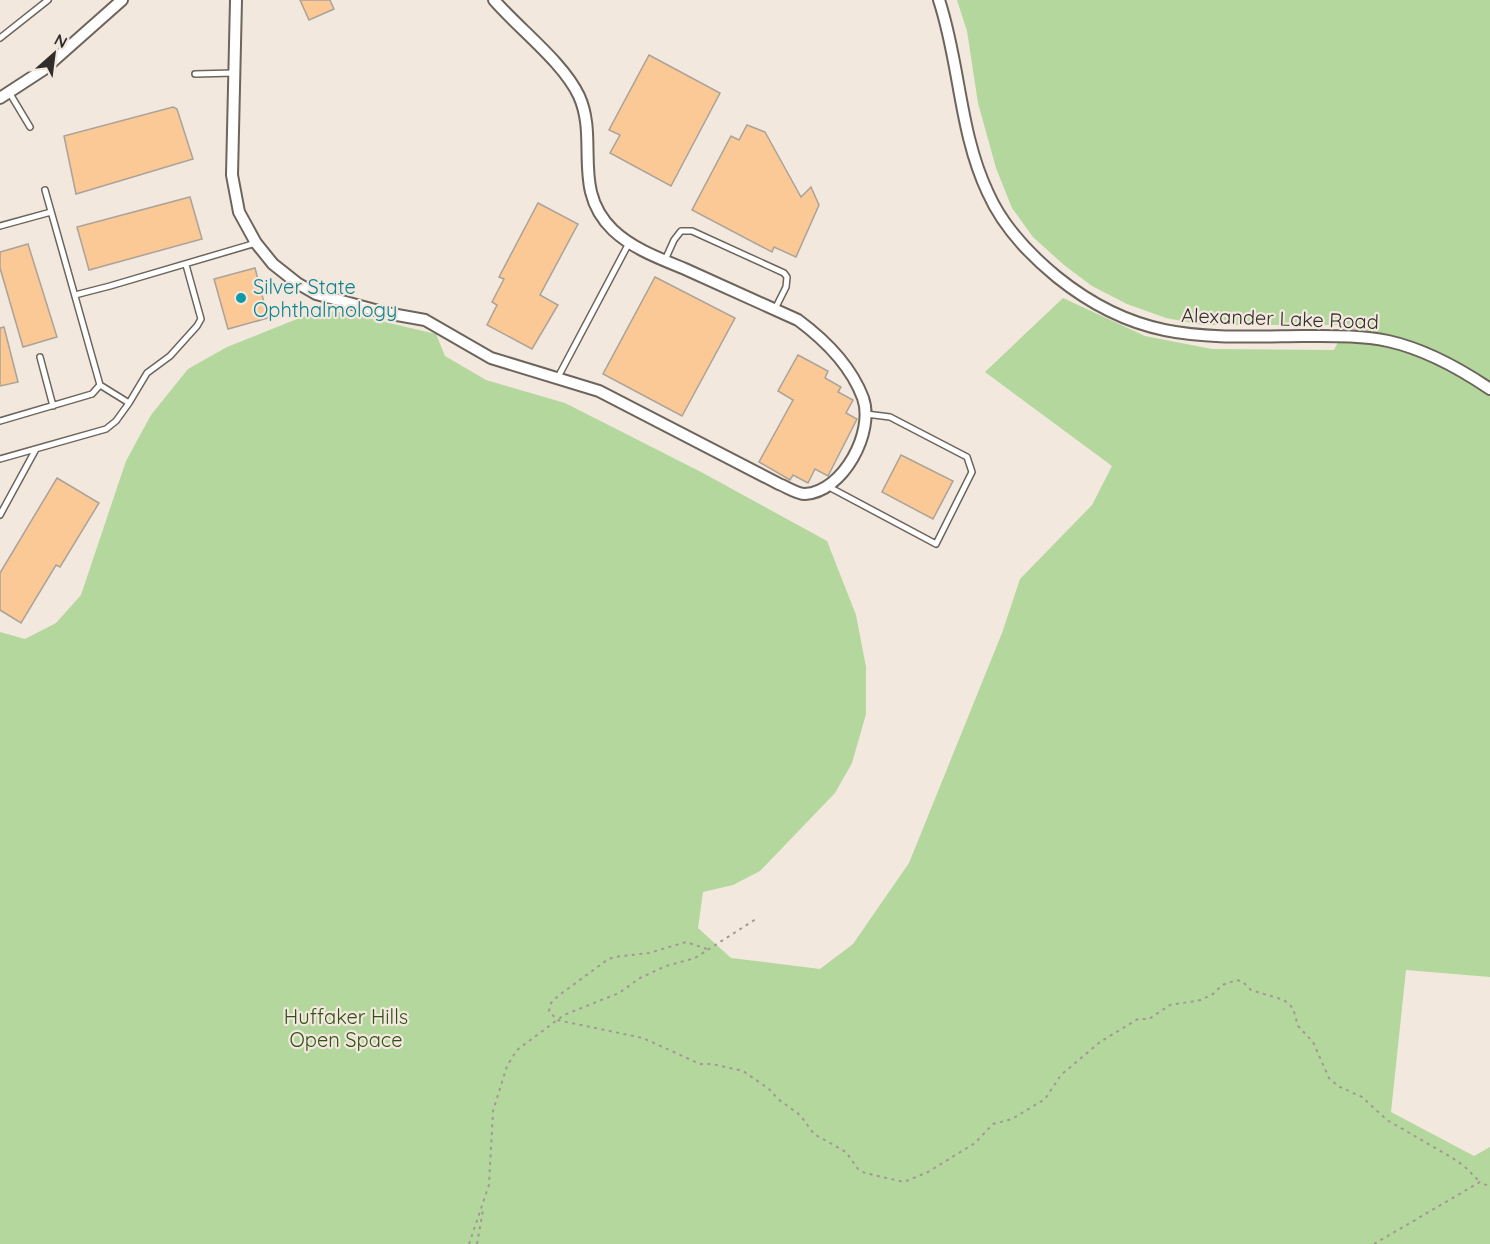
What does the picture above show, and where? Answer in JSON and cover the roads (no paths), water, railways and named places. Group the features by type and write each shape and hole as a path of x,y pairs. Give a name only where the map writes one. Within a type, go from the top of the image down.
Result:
{"street":[{"path":"4,95 43,70 68,50 122,0"},
{"path":"236,0 232,175 239,212 256,243 273,264 297,283 316,294 386,313 424,320 491,358 599,391 803,495 829,487 837,480 852,458 864,434 866,414 863,397 844,364 819,335 798,320 629,243 613,230 603,218 589,186 584,119 579,96 558,66 494,0"},
{"name":"Alexander Lake Road","path":"939,0 951,45 969,142 988,195 1019,242 1066,284 1119,315 1164,331 1218,337 1333,336 1388,341 1441,360 1467,373 1490,389"}],"lane":[{"path":"0,38 48,0"},
{"path":"195,74 236,73"},
{"path":"4,95 30,127"},
{"path":"45,190 100,385 129,403"},
{"path":"0,226 51,212"},
{"path":"665,260 681,231 692,231 784,273 787,277 786,287 775,309"},
{"path":"75,295 186,265 256,243"},
{"path":"557,379 629,243"},
{"path":"0,459 106,429 116,421 147,373 170,356 201,320 186,265"},
{"path":"40,357 53,406"},
{"path":"0,421 92,394 100,385"},
{"path":"829,487 936,544 972,472 967,457 890,417 866,414"},
{"path":"0,515 36,449"}],"place":[{"name":"Silver State Ophthalmology","path":"241,298"}],"park label":[{"name":"Huffaker Hills Open Space","path":"346,1028"}]}
